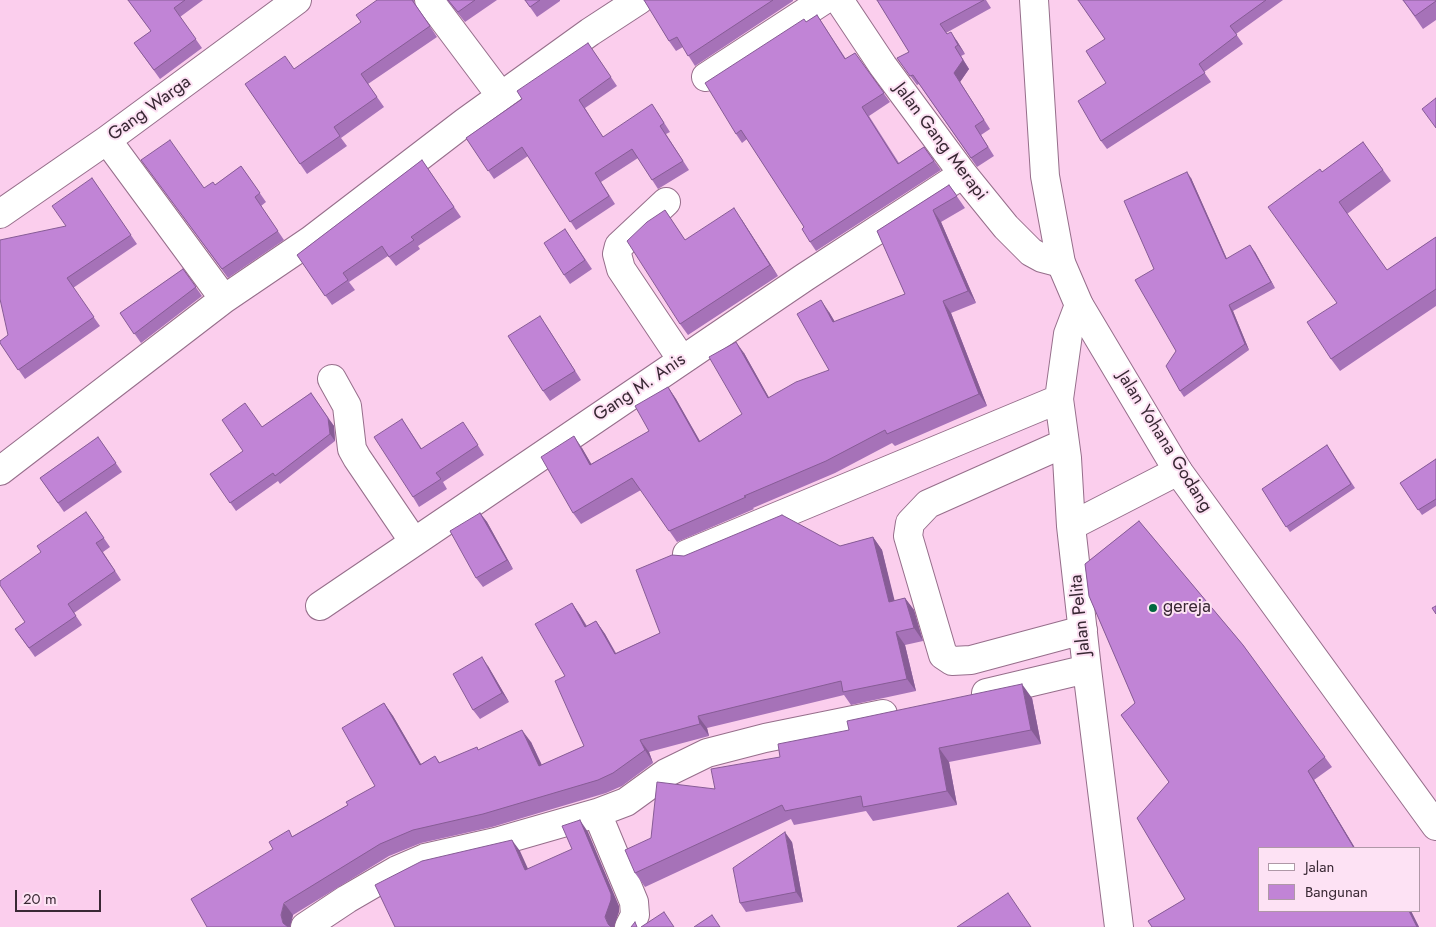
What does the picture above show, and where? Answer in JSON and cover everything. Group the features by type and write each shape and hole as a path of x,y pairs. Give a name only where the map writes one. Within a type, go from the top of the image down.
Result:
{"street":[{"name":"Gang Warga","path":"0,214 107,140 297,0"},
{"path":"430,0 501,96"},
{"path":"0,471 224,299 311,240 501,96 639,0"},
{"path":"706,77 824,0"},
{"name":"Jalan Gang Merapi","path":"839,0 883,66 963,174 1006,227 1031,252 1042,258 1061,263"},
{"name":"Jalan Yohana Godang","path":"1034,0 1045,176 1061,263 1079,305 1178,471 1436,826"},
{"path":"107,140 224,299"},
{"name":"Gang M. Anis","path":"320,606 682,360 963,174"},
{"path":"666,202 619,246 618,254 621,269 682,360"},
{"name":"Jalan Pelita","path":"1079,305 1068,334 1059,399 1087,669 1119,927"},
{"path":"332,379 348,406 352,449 414,542"},
{"path":"687,554 1059,399"},
{"path":"1065,443 928,504 910,523 908,536 943,655 952,661 971,660 1083,630"},
{"path":"1071,526 1178,471"},
{"path":"962,698 1087,669"},
{"path":"305,927 347,899 397,870 425,858 496,842 597,813 626,802 666,774 706,754 765,738 906,710"},
{"path":"597,813 634,902 635,915 629,927"}],"building":[{"path":"128,0 185,0 174,8 196,39 154,70 134,43 151,31"},
{"path":"377,0 412,0 430,26 361,74 377,97 334,127 340,136 300,164 245,84 285,56 294,69 361,22 356,15"},
{"path":"448,0 475,0 458,12"},
{"path":"525,0 540,0 530,7"},
{"path":"644,0 773,0 688,56 677,37 669,41"},
{"path":"877,0 984,0 940,24 947,34 951,32 958,45 955,47 963,60 954,73 984,120 975,126 988,147 971,158 913,75 910,76 897,58 909,52"},
{"path":"1078,0 1266,0 1230,26 1237,35 1199,64 1205,73 1101,141 1078,101 1106,83 1086,51 1105,39"},
{"path":"1403,0 1436,0 1436,1 1415,16"},
{"path":"817,15 845,59 855,53 884,93 862,107 898,164 924,147 934,161 810,242 802,229 804,227 741,130 736,134 705,83 804,19 806,22"},
{"path":"588,43 611,77 579,100 603,137 652,104 664,123 660,126 683,161 652,180 632,149 595,173 609,196 570,222 522,147 488,171 466,138 522,99 517,91"},
{"path":"1436,98 1436,128 1422,109"},
{"path":"170,140 204,188 213,182 215,185 241,166 260,193 255,197 278,231 222,269 141,160"},
{"path":"1363,142 1383,170 1339,202 1387,270 1436,237 1436,289 1331,359 1307,322 1337,303 1268,207 1320,169 1322,172"},
{"path":"422,160 454,207 411,237 414,240 389,257 382,246 343,273 348,280 325,296 297,255"},
{"path":"1187,172 1226,259 1250,245 1271,282 1229,305 1245,344 1180,391 1166,366 1176,351 1135,280 1154,269 1124,201"},
{"path":"92,178 131,235 67,278 94,317 18,370 0,343 8,335 0,299 0,240 66,226 52,206"},
{"path":"949,185 957,196 933,210 968,291 943,301 979,394 887,434 885,430 826,461 669,531 632,478 573,513 541,457 574,436 590,465 649,431 635,406 668,387 699,442 742,414 709,357 736,342 768,398 796,382 829,370 797,314 821,300 833,322 905,294 877,231"},
{"path":"734,208 770,265 680,324 627,241 647,222 665,210 685,240"},
{"path":"565,229 585,260 564,275 544,243"},
{"path":"183,269 196,287 134,334 120,313"},
{"path":"540,316 575,371 543,391 508,336"},
{"path":"311,393 328,418 330,434 275,476 273,473 230,503 210,474 243,451 222,420 245,403 262,427"},
{"path":"402,419 421,449 463,422 478,445 436,473 441,479 413,497 374,437"},
{"path":"98,437 116,463 58,503 40,478"},
{"path":"1327,445 1351,484 1286,527 1262,489"},
{"path":"1436,459 1436,499 1418,510 1400,483"},
{"path":"86,512 104,538 96,543 115,571 68,604 76,616 29,648 15,629 25,622 0,585 0,581 41,552 37,546"},
{"path":"480,513 507,560 476,578 450,531"},
{"path":"782,515 840,546 873,537 889,602 905,598 914,628 896,632 907,679 843,692 841,681 698,716 700,724 640,740 645,750 613,773 598,780 483,814 413,830 380,844 284,903 281,915 283,923 288,927 207,927 191,899 273,849 269,842 289,830 292,837 348,805 346,802 375,786 342,728 384,703 420,765 435,756 439,763 477,747 478,750 522,730 539,766 584,746 555,681 565,676 535,624 572,603 585,627 596,621 615,654 660,633 636,570 672,555 684,556"},
{"path":"1139,521 1243,645 1325,757 1308,771 1353,847 1258,847 1258,912 1410,912 1417,927 1152,927 1148,921 1185,899 1137,818 1169,782 1121,715 1135,703 1089,596 1085,564"},
{"path":"1436,606 1436,614 1432,608"},
{"path":"482,657 502,693 473,710 453,674"},
{"path":"1022,684 1031,730 939,748 947,791 863,807 861,796 785,811 782,805 635,873 625,850 651,838 657,782 715,789 711,769 780,757 778,744 849,730 847,721"},
{"path":"580,820 611,894 611,900 605,917 611,927 395,927 375,885 422,861 512,840 525,870 572,849 562,826"},
{"path":"785,832 796,892 740,903 733,868"},
{"path":"1008,893 1031,927 957,927"},
{"path":"664,912 674,927 641,927"},
{"path":"712,915 720,927 694,927"}],"place":[{"name":"gereja","path":"1153,608"}]}
